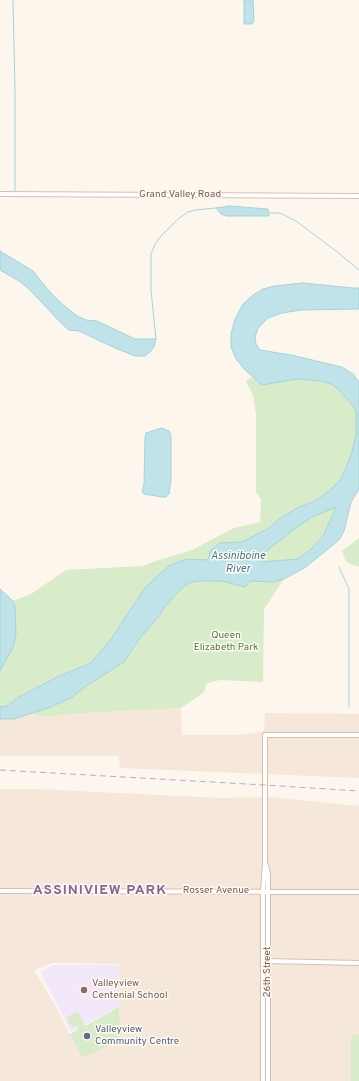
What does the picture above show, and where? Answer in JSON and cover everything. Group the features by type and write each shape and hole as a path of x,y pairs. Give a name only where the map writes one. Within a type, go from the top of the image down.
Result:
{"street":[{"name":"Grand Valley Road","path":"0,194 359,196"},
{"name":"26th Street","path":"263,1081 265,736 359,735"},
{"name":"26th Street","path":"265,863 268,874 268,1081"},
{"name":"Rosser Avenue","path":"0,891 359,892"},
{"path":"263,961 359,963"}],"shaded area":[{"path":"181,708 182,735 238,735 264,731 265,713 359,714 359,778 120,768 119,756 0,756 0,719 14,719 32,713 41,717"},
{"path":"0,789 37,789 221,798 269,797 359,806 359,1035 353,1035 351,1037 351,1081 0,1081","holes":["52,963 119,964 120,1040 82,1058 55,1005 34,970"]},
{"name":"Valleyview Centenial School","path":"53,965 119,965 119,1007 71,1032 40,972"}],"green space":[{"path":"252,377 262,385 297,379 321,381 331,384 339,390 352,405 356,411 356,435 351,456 340,480 328,492 315,501 299,507 279,519 269,528 242,542 220,543 213,548 207,560 187,559 170,565 144,589 111,639 91,663 59,676 17,698 7,706 0,707 0,671 3,665 15,606 13,601 31,594 66,570 142,566 192,550 234,528 260,522 261,499 256,492 256,414 253,395 246,381"},
{"path":"336,507 323,536 310,550 297,559 263,563 262,560 265,552 297,527 312,517"},
{"path":"359,538 359,566 356,566 346,561 342,551"},
{"name":"Queen Elizabeth Park","path":"284,579 264,609 263,682 220,680 204,684 207,684 203,693 181,708 41,717 32,713 71,698 131,653 140,638 160,615 164,608 186,585 192,582 222,581 245,586 250,581 274,582"},
{"path":"119,1007 121,1040 82,1058 70,1034 79,1029 77,1025 73,1027 69,1023 67,1017 78,1011 85,1026"},
{"path":"353,1035 359,1035 359,1081 351,1081 351,1037"}],"water":[{"path":"244,0 253,0 254,21 252,24 244,24"},
{"path":"229,206 268,209 269,216 226,216 221,214 216,208"},
{"path":"0,251 33,271 50,292 77,316 86,320 97,321 135,339 156,339 154,347 145,356 135,356 79,331 69,330 29,289 19,281 0,270"},
{"name":"Assiniboine River","path":"303,283 359,288 359,309 301,310 282,313 268,318 258,328 255,337 256,344 260,350 291,355 342,367 353,374 359,382 359,489 351,502 344,531 339,540 306,567 284,579 274,582 250,581 245,587 222,581 200,581 192,582 186,585 164,608 160,615 140,638 124,662 85,687 71,698 48,708 14,719 0,719 0,707 7,706 17,698 59,676 91,663 111,639 144,589 170,565 187,559 207,560 209,558 210,551 220,543 242,542 269,528 279,519 299,507 315,501 328,492 340,480 351,456 356,435 356,411 352,405 339,390 331,384 321,381 297,379 262,385 245,370 236,359 231,347 231,334 235,319 243,304 263,289 274,286","holes":["336,507 323,536 310,550 297,559 263,562 262,560 265,552 297,527 312,517"]},
{"path":"162,428 169,431 171,436 171,480 169,494 166,497 144,494 142,492 144,484 146,433"},
{"path":"0,589 13,601 15,606 16,635 13,647 0,671"}],"waterway":[{"path":"13,0 15,191"},
{"path":"156,339 151,290 151,254 155,244 178,219 188,212 216,208"},
{"path":"269,213 280,213 296,221 359,270"},
{"path":"339,567 349,589 349,707"}],"railway":[{"path":"0,770 359,791"}],"place":[{"name":"Valleyview Centenial School","path":"84,990"},
{"name":"Valleyview Community Centre","path":"87,1036"}],"district":[{"name":"ASSINIVIEW PARK","path":"100,891"}]}
